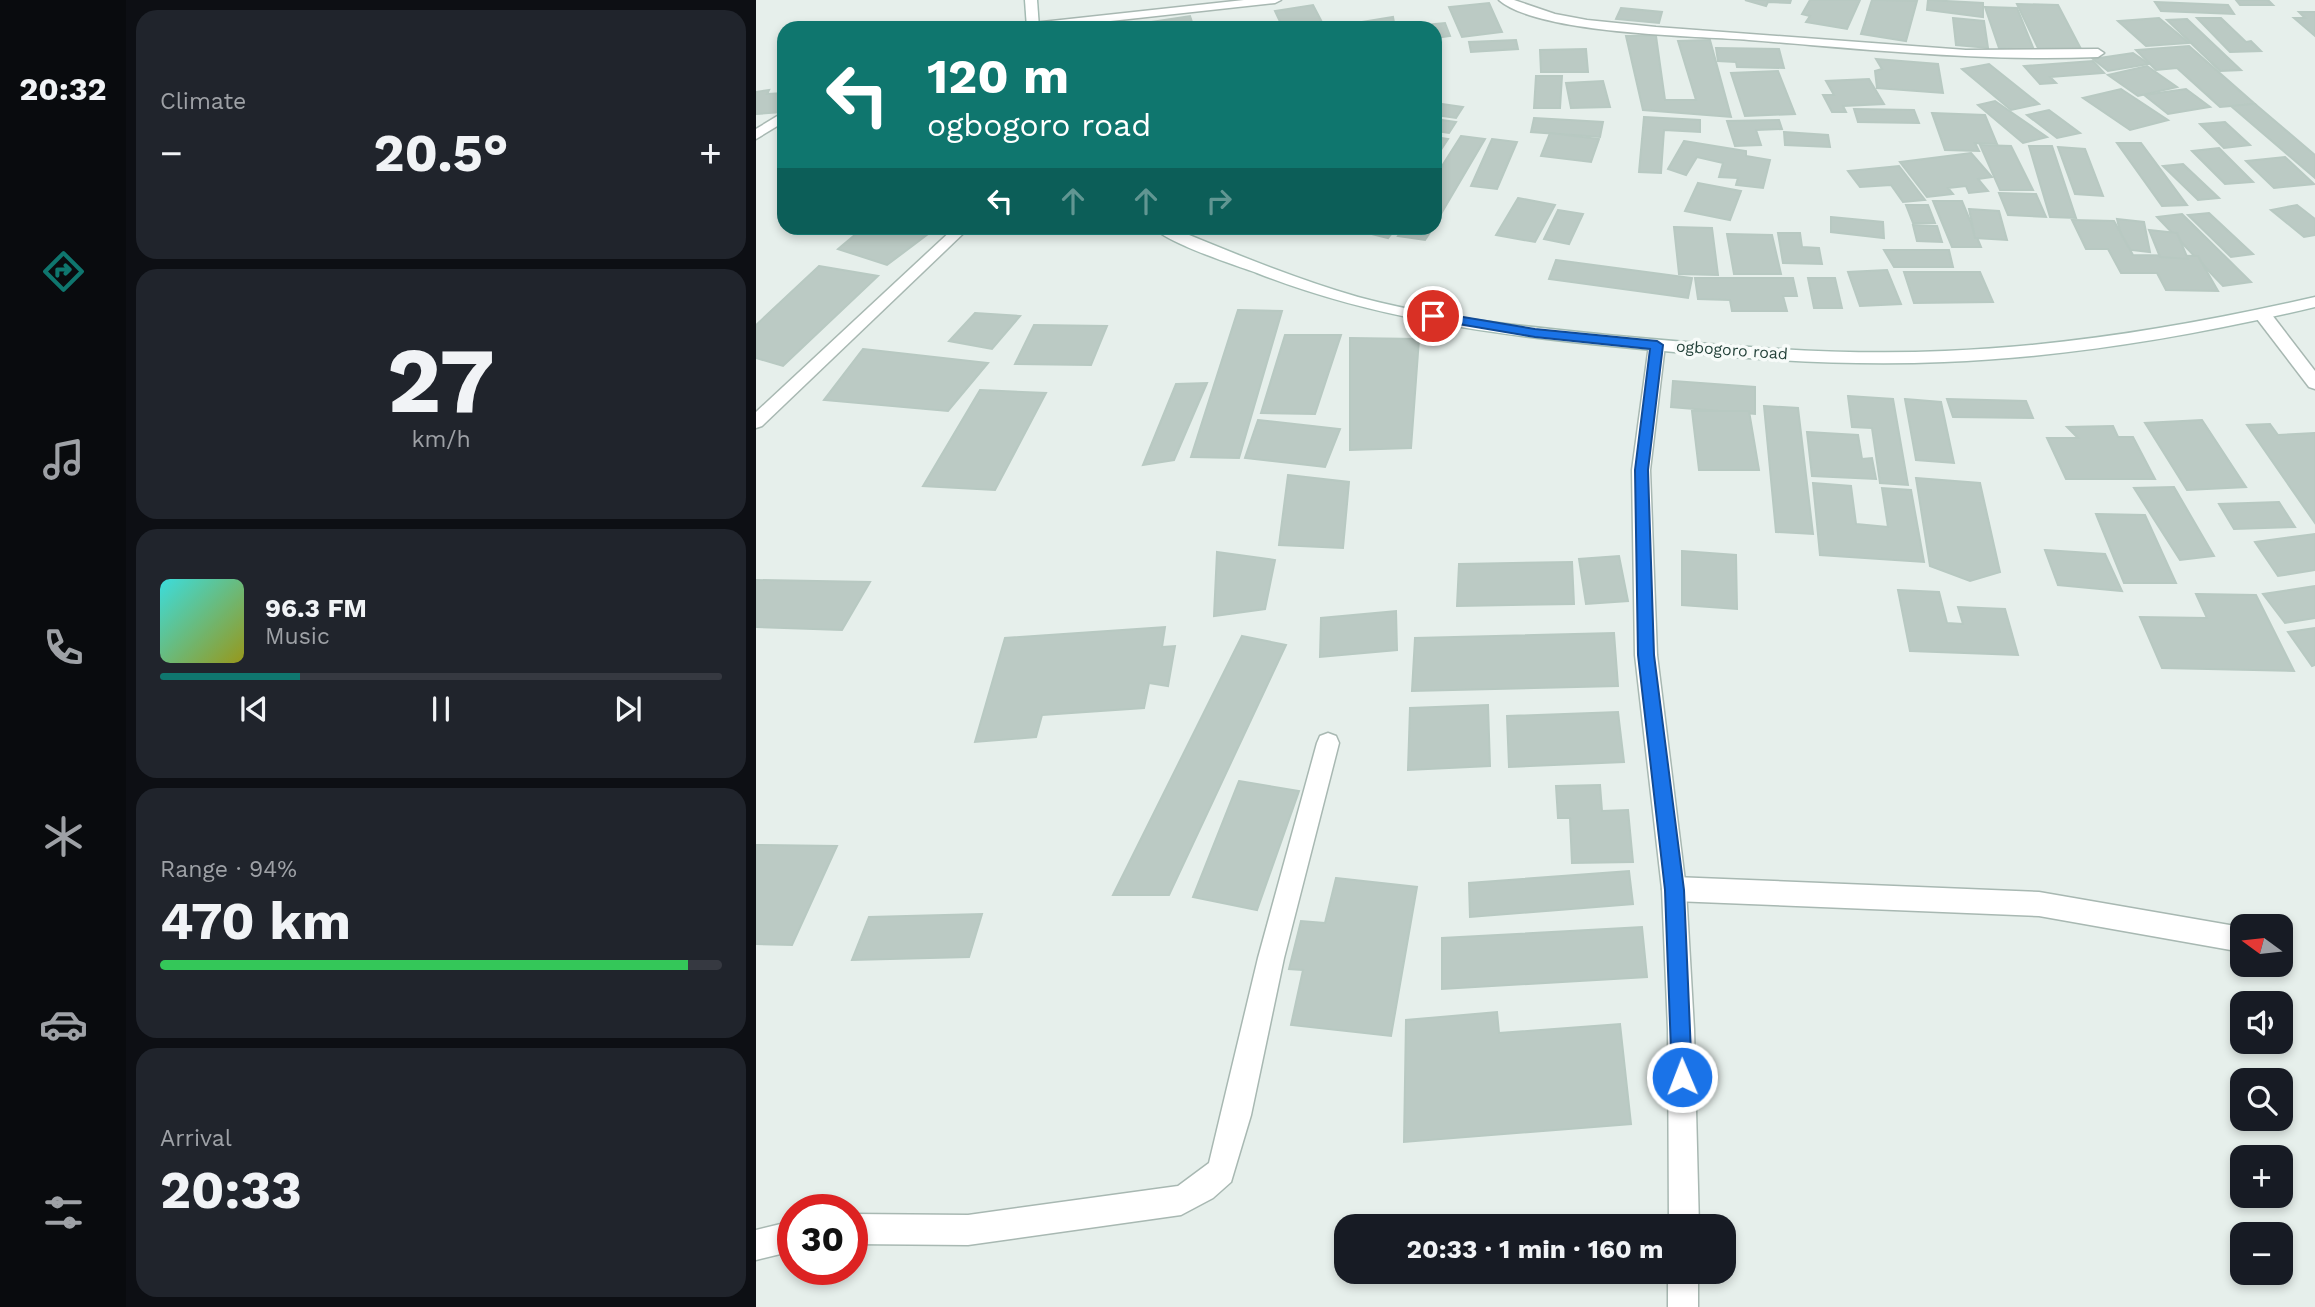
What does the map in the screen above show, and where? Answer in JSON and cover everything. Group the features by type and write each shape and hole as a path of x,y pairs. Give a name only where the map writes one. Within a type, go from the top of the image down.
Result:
{"street":[{"path":"1031,0 1033,21"},
{"path":"1087,21 1275,0"},
{"path":"1505,0 1535,13 1661,30 1966,53 2056,55 2098,52"},
{"path":"756,135 777,121"},
{"path":"756,422 955,235"},
{"name":"ogbogoro road","path":"1177,235 1250,266 1382,308 1535,333 1657,345 1847,357 1986,355 2116,342 2263,315 2315,302"},
{"path":"2263,315 2315,383"},
{"path":"1657,345 1642,470 1646,655 1674,890 1681,1029 1684,1214"},
{"path":"868,1229 968,1230 1181,1200 1203,1188 1221,1172 1237,1115 1271,958 1328,743"},
{"path":"1674,890 2039,904 2230,938"},
{"path":"756,1245 777,1240"},
{"path":"1683,1284 1683,1307"}],"building":[{"path":"1745,0 1791,0 1790,3 1768,2 1766,6"},
{"path":"1810,0 1860,0 1847,29 1806,22 1810,16 1802,14"},
{"path":"1872,0 1917,1 1906,41 1861,34"},
{"path":"1928,0 1983,3 1983,17 1927,10"},
{"path":"2236,0 2268,0 2273,5 2240,5"},
{"path":"2155,2 2228,5 2234,14 2161,11"},
{"path":"1489,3 1502,32 1462,37 1449,7"},
{"path":"2017,4 2058,5 2081,49 2038,48"},
{"path":"1313,5 1321,21 1280,21 1275,11"},
{"path":"1985,7 2017,8 2034,50 1999,48"},
{"path":"1621,8 1662,12 1659,23 1616,19"},
{"path":"2299,12 2315,12 2315,36 2294,18 2305,18"},
{"path":"1190,16 1192,21 1157,21"},
{"path":"1393,17 1394,21 1368,21"},
{"path":"1953,18 1984,21 1988,48 1956,45"},
{"path":"2159,18 2189,43 2146,46 2118,21"},
{"path":"2197,18 2221,18 2246,42 2251,41 2261,51 2230,52"},
{"path":"2187,19 2241,70 2220,71 2167,20"},
{"path":"1442,23 1445,23 1450,36 1442,37"},
{"path":"1626,36 1656,36 1665,100 1696,100 1678,41 1710,40 1731,117 1643,110"},
{"path":"1516,40 1518,49 1471,52 1469,42"},
{"path":"2189,46 2255,104 2220,107 2177,68 2156,70 2136,50"},
{"path":"1716,48 1779,49 1784,68 1737,67 1736,62 1718,61"},
{"path":"1586,49 1588,72 1541,72 1540,50"},
{"path":"2133,53 2149,64 2108,71 2093,59"},
{"path":"1876,59 1938,64 1943,93 1877,88 1875,71 1882,69"},
{"path":"2093,61 2104,73 2050,77 2056,83 2040,84 2024,66"},
{"path":"1989,64 2039,104 2011,110 1962,69"},
{"path":"2147,66 2177,87 2138,96 2108,75"},
{"path":"1778,71 1795,114 1745,116 1731,73"},
{"path":"1536,76 1562,76 1560,108 1534,108"},
{"path":"1869,79 1884,104 1843,106 1846,112 1832,112 1823,95 1834,95 1826,81"},
{"path":"1603,81 1610,107 1571,108 1566,83"},
{"path":"2121,89 2168,120 2130,130 2083,98"},
{"path":"2186,89 2210,107 2168,114 2144,95"},
{"path":"769,90 767,94 777,93 777,112 756,114 756,92"},
{"path":"1995,101 2047,137 2023,143 1978,105"},
{"path":"1442,104 1463,107 1456,118 1442,116"},
{"path":"2255,104 2315,155 2315,178 2231,106"},
{"path":"1854,109 1914,110 1919,123 1858,122"},
{"path":"2049,110 2080,133 2057,138 2027,115"},
{"path":"1932,113 1985,115 1997,144 1975,143 1979,151 1945,150"},
{"path":"1644,117 1700,120 1700,132 1664,130 1661,173 1639,172"},
{"path":"1534,118 1603,122 1600,137 1531,132"},
{"path":"1442,120 1456,122 1449,133 1442,132"},
{"path":"1779,120 1782,129 1756,130 1761,145 1735,146 1727,121"},
{"path":"2225,122 2250,145 2224,148 2200,124"},
{"path":"1784,132 1828,135 1830,147 1785,145"},
{"path":"1550,133 1599,139 1591,162 1541,156"},
{"path":"1461,136 1485,139 1442,212 1442,166"},
{"path":"1492,139 1517,142 1497,189 1471,186"},
{"path":"1684,141 1746,151 1746,156 1770,160 1763,188 1736,185 1738,178 1719,177 1723,163 1697,157 1686,175 1668,169"},
{"path":"2117,143 2141,143 2187,205 2162,206"},
{"path":"1980,145 2011,146 2033,190 2000,190"},
{"path":"2029,146 2052,146 2076,218 2050,217"},
{"path":"2058,147 2085,149 2103,196 2075,194"},
{"path":"2219,148 2253,182 2225,184 2192,151"},
{"path":"1971,153 1992,177 1978,179 1988,191 1969,193 1966,186 1948,188 1953,194 1927,197 1900,162"},
{"path":"2285,157 2314,184 2274,188 2246,161"},
{"path":"2183,164 2219,198 2198,200 2163,166"},
{"path":"1899,166 1925,200 1903,202 1891,185 1860,187 1848,171"},
{"path":"1698,183 1741,191 1730,220 1685,211"},
{"path":"1999,193 2036,194 2046,217 2008,215"},
{"path":"1518,198 1555,205 1535,242 1496,235"},
{"path":"1933,201 1962,201 1981,247 1952,247"},
{"path":"1906,205 1928,205 1935,223 1913,223"},
{"path":"2297,205 2315,219 2315,235 2304,237 2271,210"},
{"path":"1969,209 1999,211 2007,240 1975,238"},
{"path":"1558,210 1583,214 1569,244 1544,239"},
{"path":"2209,213 2253,254 2231,257 2188,215"},
{"path":"2182,214 2251,282 2223,286 2157,217"},
{"path":"1831,217 1883,222 1884,238 1831,232"},
{"path":"2117,219 2144,222 2150,252 2124,249"},
{"path":"2072,220 2114,221 2133,255 2198,256 2218,291 2166,290 2157,273 2121,273 2108,249 2086,249"},
{"path":"1913,225 1937,226 1942,242 1917,241"},
{"path":"1674,227 1712,228 1718,275 1679,274"},
{"path":"2149,230 2177,233 2188,259 2160,257"},
{"path":"1778,233 1800,233 1802,247 1819,248 1822,264 1783,263"},
{"path":"1727,234 1772,235 1781,274 1734,274"},
{"path":"855,235 927,235 887,265 838,249"},
{"path":"1399,235 1428,235 1425,240"},
{"path":"1884,250 1949,250 1953,267 1894,267"},
{"path":"1556,260 1692,278 1688,298 1549,279"},
{"path":"819,266 878,276 783,366 756,358 756,325"},
{"path":"1887,270 1901,304 1860,306 1848,272"},
{"path":"1904,272 1980,272 1993,302 1914,303"},
{"path":"1695,278 1793,278 1797,296 1783,296 1787,311 1732,311 1730,300 1698,299"},
{"path":"1808,278 1835,278 1842,308 1814,308"},
{"path":"1238,310 1282,311 1239,458 1191,457"},
{"path":"975,313 1020,316 992,349 949,341"},
{"path":"1034,325 1107,326 1091,365 1015,364"},
{"path":"1285,335 1341,335 1315,414 1261,413"},
{"path":"1350,338 1419,339 1411,448 1350,450"},
{"path":"863,349 988,363 948,411 824,400"},
{"path":"1673,381 1755,387 1755,414 1671,407"},
{"path":"1207,383 1174,460 1143,465 1176,384"},
{"path":"980,390 1046,393 995,490 923,486"},
{"path":"1848,396 1893,399 1908,485 1880,483 1872,428 1852,427"},
{"path":"1905,399 1941,402 1954,463 1916,460"},
{"path":"1947,399 2026,401 2033,418 1953,417"},
{"path":"1764,406 1798,408 1813,534 1776,532"},
{"path":"1692,411 1749,411 1759,470 1699,470"},
{"path":"1258,420 1340,429 1325,467 1245,458"},
{"path":"2202,420 2246,487 2187,490 2145,423"},
{"path":"2270,424 2278,435 2315,433 2315,523 2247,425"},
{"path":"2113,426 2118,437 2133,437 2155,479 2066,479 2047,438 2078,438 2067,427"},
{"path":"1807,432 1858,435 1862,459 1872,458 1876,479 1812,476"},
{"path":"1288,475 1349,482 1343,548 1279,545"},
{"path":"1916,478 1980,483 2000,572 1970,581 1930,566"},
{"path":"1813,483 1851,486 1856,524 1888,527 1882,488 1911,490 1924,562 1820,555"},
{"path":"2174,487 2214,556 2180,560 2134,488"},
{"path":"2279,502 2295,527 2234,529 2219,504"},
{"path":"2096,514 2145,515 2176,583 2124,583"},
{"path":"2315,534 2315,570 2278,576 2255,542"},
{"path":"2045,550 2105,554 2122,591 2058,585"},
{"path":"1682,551 1736,555 1737,609 1682,605"},
{"path":"1217,552 1275,560 1265,609 1214,616"},
{"path":"1619,556 1628,601 1586,604 1579,559"},
{"path":"1572,562 1574,604 1457,606 1459,564"},
{"path":"756,580 870,582 842,630 756,627"},
{"path":"2315,586 2315,618 2285,623 2263,594"},
{"path":"1898,590 1939,592 1947,623 1963,624 1958,607 2005,609 2018,655 1910,651"},
{"path":"2196,594 2256,595 2294,671 2162,668 2140,617 2207,618"},
{"path":"1396,611 1397,650 1320,657 1321,618"},
{"path":"1165,627 1162,647 1175,646 1168,686 1149,683 1144,708 1042,715 1036,737 975,742 1005,638"},
{"path":"2315,628 2315,665 2312,666 2288,632"},
{"path":"1614,633 1618,686 1412,691 1415,638"},
{"path":"1242,636 1286,645 1169,895 1113,895"},
{"path":"1488,705 1490,766 1408,770 1410,708"},
{"path":"1618,712 1624,762 1509,767 1507,716"},
{"path":"1239,781 1299,791 1257,910 1193,897"},
{"path":"1600,785 1602,811 1628,810 1633,862 1572,863 1570,818 1558,818 1556,786"},
{"path":"756,845 837,846 792,945 756,944"},
{"path":"1629,871 1633,904 1470,917 1469,883"},
{"path":"1336,878 1417,887 1391,1036 1291,1025 1303,970 1289,969 1301,921 1325,923"},
{"path":"982,914 969,957 852,960 869,917"},
{"path":"1642,927 1647,977 1442,989 1442,938"},
{"path":"1497,1012 1499,1033 1620,1024 1631,1124 1404,1142 1406,1020"}],"route":[{"path":"1433,316 1535,333 1657,345 1642,470 1646,655 1674,890 1682,1077"}]}
